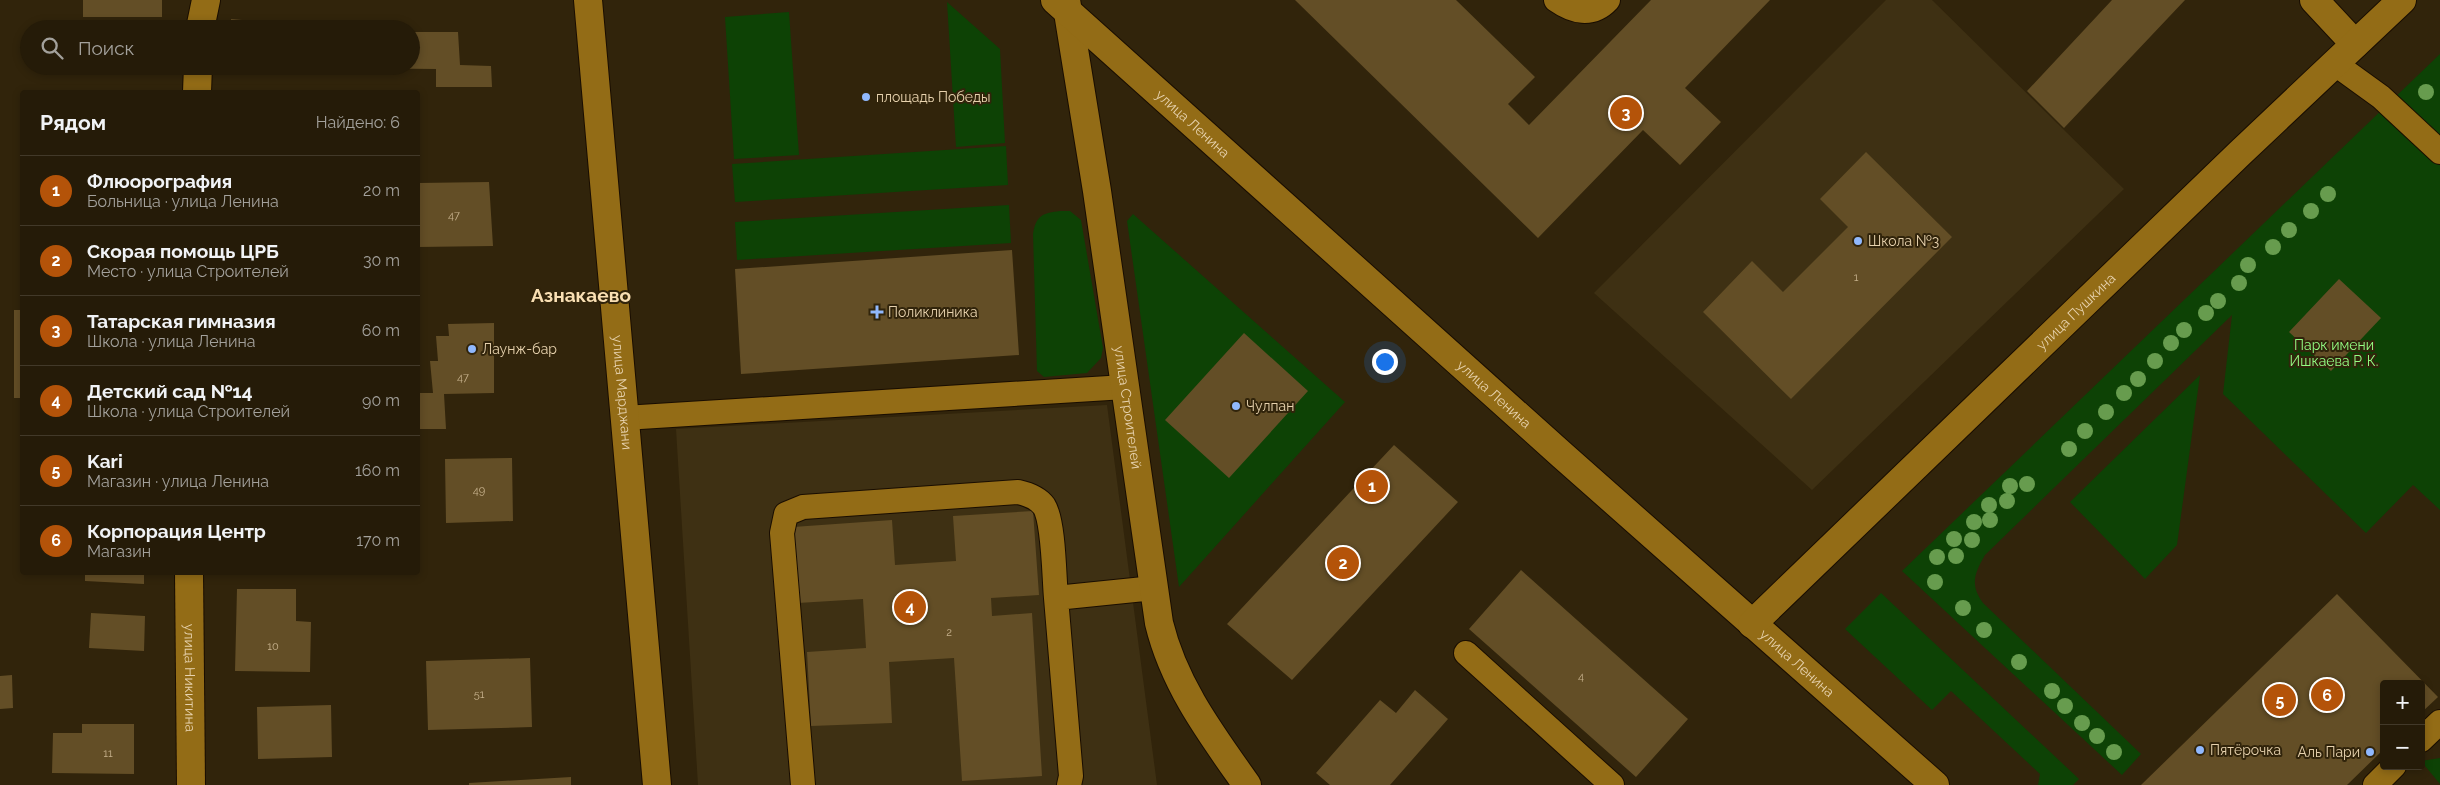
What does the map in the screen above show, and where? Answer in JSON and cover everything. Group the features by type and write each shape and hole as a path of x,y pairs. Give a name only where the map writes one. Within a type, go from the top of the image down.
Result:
{"main road":[{"path":"202,20 206,0"},
{"name":"улица Марджани","path":"588,0 657,785"},
{"path":"2314,0 2355,44"},
{"name":"улица Пушкина","path":"1752,624 2334,63 2402,0"},
{"name":"улица Строителей","path":"1066,2 1098,191 1159,623 1173,668 1205,726 1247,785"},
{"name":"улица Ленина","path":"1066,2 1173,108 1935,785"},
{"path":"198,75 198,90"},
{"name":"улица Никитина","path":"190,575 191,785"}],"lane":[{"path":"1556,0 1575,11 1590,12 1603,6 1608,0"},
{"path":"2334,63 2381,97 2440,152"},
{"path":"624,418 1126,387"},
{"path":"803,785 782,534 786,514 803,507 1018,492 1030,495 1044,505 1049,518 1071,776 1069,785"},
{"path":"1056,598 1154,588"},
{"path":"1466,653 1612,785"},
{"path":"2425,736 2440,722"},
{"path":"2375,785 2390,770"}],"shaded area":[{"name":"Школа №3","path":"1886,0 1932,0 2124,189 1812,490 1594,293"},
{"path":"1107,405 1157,785 698,785 676,429"}],"green space":[{"path":"947,2 1000,49 1005,143 956,147"},
{"path":"789,12 799,155 734,159 725,17"},
{"name":"Парк имени Ишкаева Р. К.","path":"2440,54 2440,510 2413,485 2366,533 2223,394 2232,315 1985,555 1978,568 1975,585 1976,591 1983,603 2141,754 2122,775 1902,571"},
{"path":"1006,146 1008,185 735,202 732,164"},
{"path":"1009,205 1011,243 737,260 735,222"},
{"path":"1060,211 1070,211 1081,220 1103,348 1101,358 1087,373 1044,377 1037,371 1033,234 1036,223 1041,216"},
{"path":"1133,214 1345,402 1179,587 1127,221"},
{"path":"2200,375 2177,545 2145,579 2070,502"},
{"path":"1881,593 2079,779 2073,785 2038,785 2040,774 1951,691 1932,710 1845,629"},
{"path":"2440,758 2440,784 2425,766 2425,760"}],"building":[{"path":"83,0 162,0 162,17 83,17"},
{"path":"1295,0 1456,0 1535,77 1508,104 1529,125 1651,0 1770,0 1685,88 1721,122 1680,165 1643,130 1538,238"},
{"path":"2112,0 2185,0 2064,128 2027,91"},
{"path":"420,32 458,32 460,65 491,66 492,87 436,87 436,69 420,69"},
{"path":"1866,152 1952,237 1791,399 1703,312 1752,261 1783,292 1848,227 1820,199"},
{"path":"489,182 493,246 420,247 420,183"},
{"name":"Поликлиника","path":"1012,250 1019,355 741,374 735,269"},
{"path":"2339,279 2381,318 2331,371 2289,332"},
{"path":"14,310 20,310 20,398 14,398"},
{"path":"494,323 494,393 444,394 446,429 420,429 420,393 433,393 430,361 438,361 436,336 449,336 448,324"},
{"name":"Чулпан","path":"1244,333 1308,391 1229,478 1165,420"},
{"path":"1394,445 1458,502 1292,680 1227,624"},
{"path":"512,458 513,521 446,523 445,459"},
{"path":"1033,511 1039,595 991,598 992,616 1032,613 1042,776 962,781 954,658 889,662 892,723 811,726 807,652 866,648 863,599 798,603 793,527 892,520 895,565 956,561 953,516"},
{"path":"1521,570 1688,719 1636,777 1469,629"},
{"path":"85,575 144,575 144,584 85,581"},
{"path":"237,589 296,589 296,621 311,622 310,672 235,671"},
{"path":"2337,594 2421,680 2380,680 2380,753 2347,785 2141,785"},
{"path":"91,613 145,616 144,651 89,648"},
{"path":"530,658 532,727 428,730 426,661"},
{"path":"12,675 13,708 0,709 0,676"},
{"path":"2425,684 2438,697 2425,709"},
{"path":"1415,690 1448,719 1390,785 1330,785 1316,773 1380,700 1396,713"},
{"path":"331,705 332,757 258,759 257,707"},
{"path":"82,724 134,724 134,774 52,773 53,733 82,733"},
{"path":"571,777 571,785 469,785 469,783"}],"place":[{"name":"площадь Победы","path":"866,97"},
{"name":"Татарская гимназия","path":"1626,113"},
{"name":"Школа №3","path":"1858,241"},
{"name":"Поликлиника","path":"877,312"},
{"name":"Лаунж-бар","path":"472,349"},
{"name":"Чулпан","path":"1236,406"},
{"name":"Флюорография","path":"1372,486"},
{"name":"Скорая помощь ЦРБ","path":"1343,563"},
{"name":"Детский сад №14","path":"910,607"},
{"name":"Корпорация Центр","path":"2327,695"},
{"name":"Kari","path":"2280,700"},
{"name":"Пятёрочка","path":"2200,750"},
{"name":"Аль Пари","path":"2370,752"}],"district":[{"name":"Азнакаево","path":"581,295"}]}
